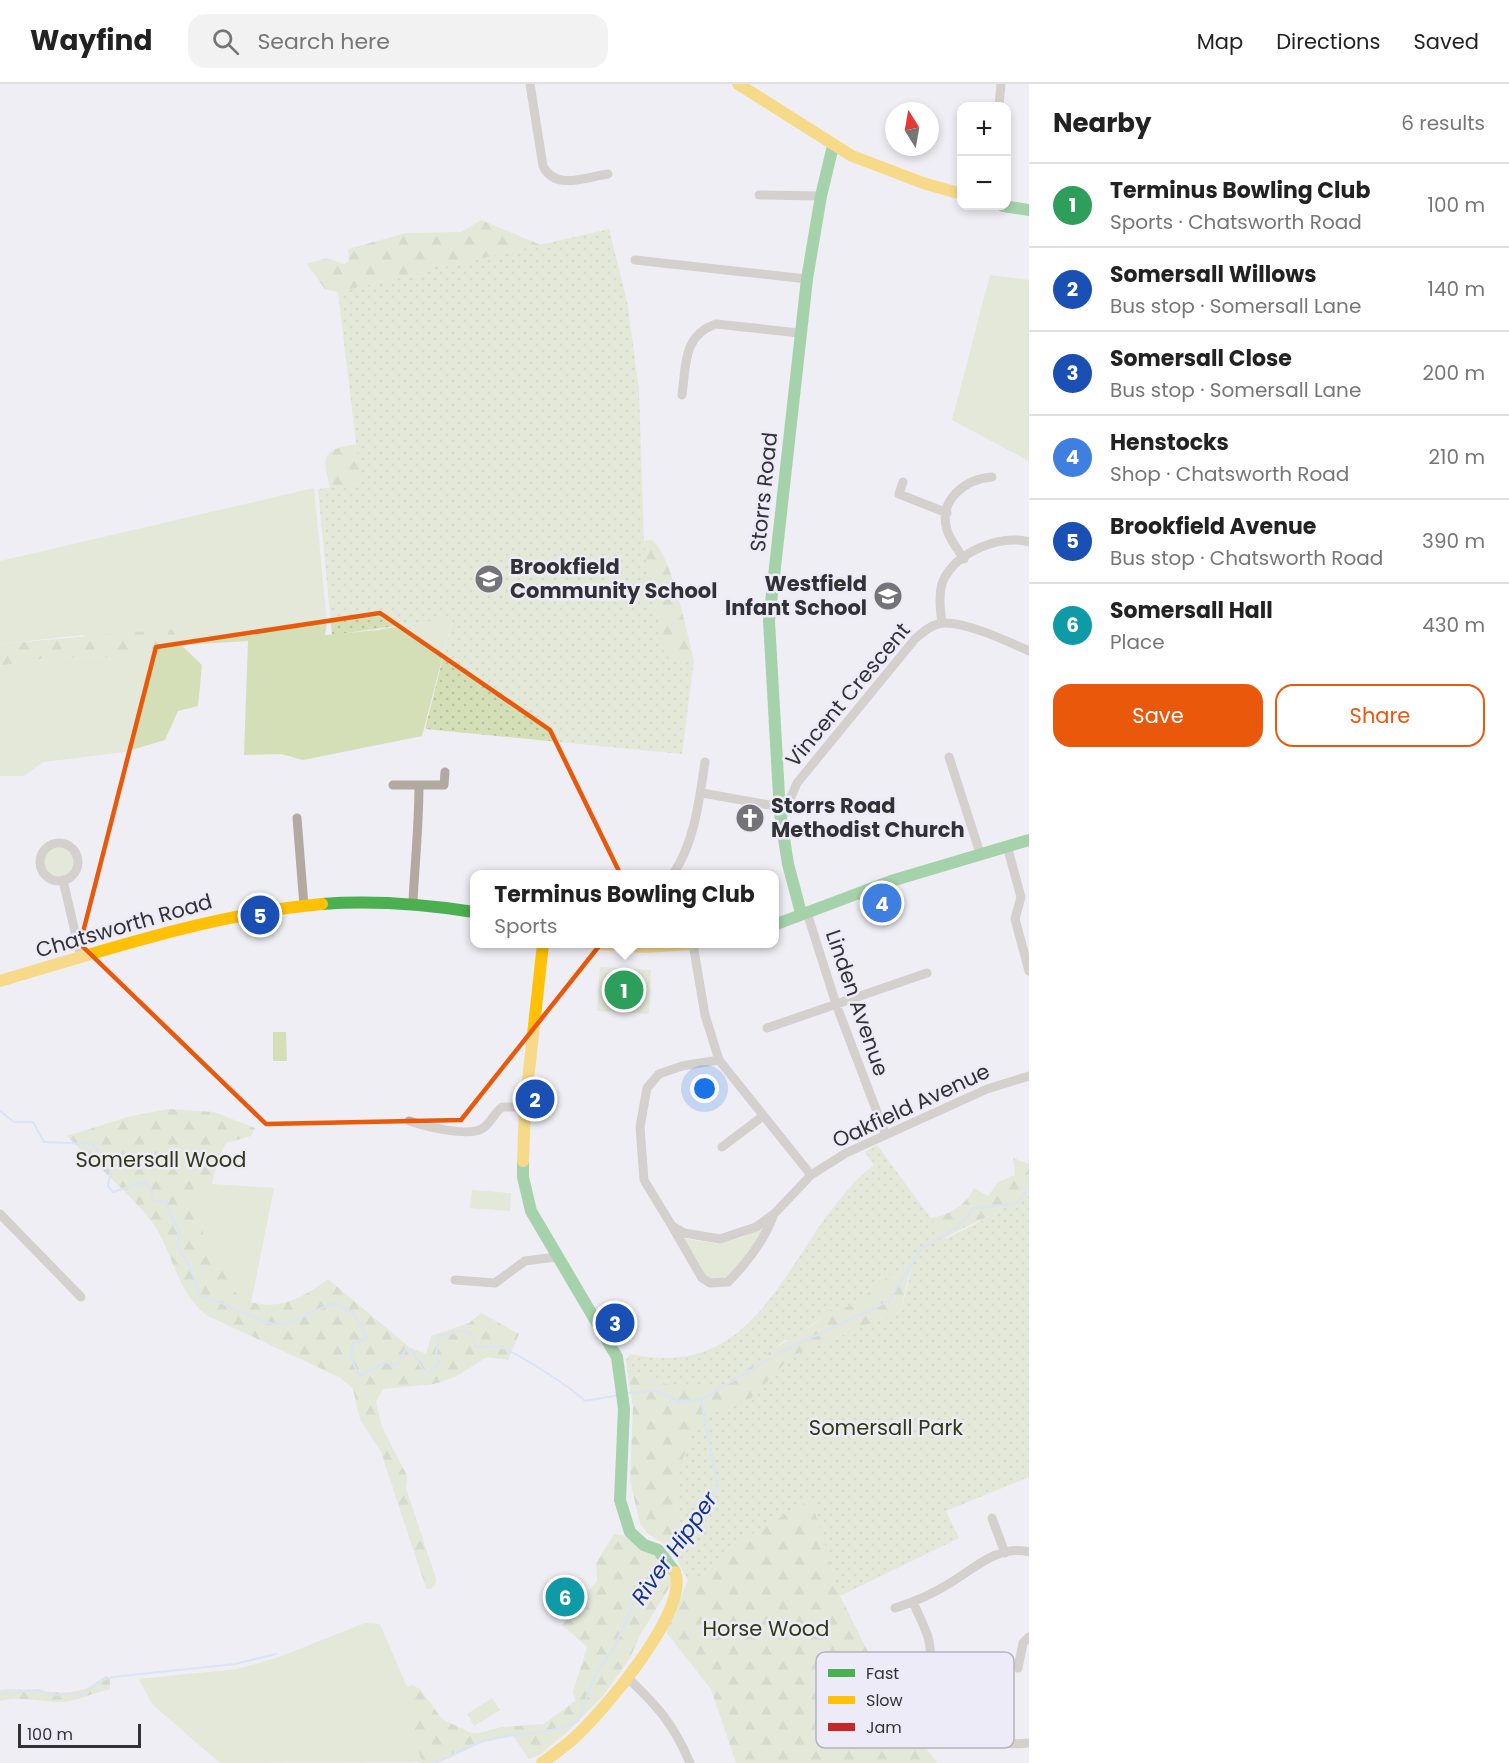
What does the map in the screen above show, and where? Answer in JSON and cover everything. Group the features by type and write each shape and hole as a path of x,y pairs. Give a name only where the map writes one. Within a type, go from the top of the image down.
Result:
{"main road":[{"path":"743,85 833,146 907,177 957,192"},
{"name":"Storrs Road","path":"805,916 788,867 782,812 770,603 776,568 807,279 821,196 833,146"},
{"path":"1011,207 1029,210"},
{"path":"779,924 981,853 1029,840"},
{"name":"Chatsworth Road","path":"0,981 215,920 304,906 413,901 470,911"},
{"path":"542,1763 588,1724 658,1635 676,1598 677,1578 672,1565 658,1550 644,1545 630,1532 620,1500 624,1409 623,1389 614,1348 556,1257 531,1211 523,1177 525,1107 543,948"}],"street":[{"path":"530,84 543,166 548,175 559,182 608,174"},
{"path":"999,102 1001,84"},
{"path":"759,195 821,196"},
{"path":"635,260 807,279"},
{"path":"682,395 690,345 703,328 716,324 800,333"},
{"path":"964,558 947,531 950,499 963,485 978,478 992,477"},
{"path":"903,482 900,494 947,513"},
{"path":"942,623 940,608 943,582 950,571 964,558 996,542 1029,542"},
{"name":"Vincent Crescent","path":"782,812 797,783 915,639 928,628 942,623 1002,639 1029,651"},
{"path":"949,757 981,853"},
{"path":"676,870 683,859 702,794 705,762"},
{"path":"393,785 444,785 445,772"},
{"path":"413,901 419,785"},
{"path":"702,794 782,812"},
{"path":"297,818 304,906"},
{"path":"57,843 70,846 77,856 77,868 63,880 51,879 40,864 46,848 57,843"},
{"path":"1006,846 1021,897 1014,919 1029,971"},
{"path":"63,880 81,958"},
{"name":"Linden Avenue","path":"805,916 885,1133"},
{"path":"672,1226 684,1233 720,1239 756,1227 774,1214 811,1175 719,1060 705,1016 692,948"},
{"path":"767,1028 927,973"},
{"path":"719,1060 682,1066 659,1074 647,1088 640,1127 644,1180 702,1278 710,1284 728,1282 742,1268 770,1227 774,1214"},
{"name":"Oakfield Avenue","path":"811,1175 846,1153 885,1133 987,1089 1029,1076"},
{"path":"409,1121 425,1127 476,1131 486,1127 502,1107 525,1107"},
{"path":"722,1147 763,1116"},
{"path":"0,1214 81,1297"},
{"path":"455,1280 495,1283 525,1261 556,1257"},
{"path":"992,1518 1005,1552"},
{"path":"895,1608 913,1602 951,1583 974,1566 1005,1552 1021,1550 1029,1552"},
{"path":"913,1602 928,1638 930,1652"},
{"path":"1018,1668 1023,1643 1029,1637"},
{"path":"627,1677 661,1710 677,1732 690,1763"},
{"path":"1014,1744 1029,1743"}],"highlighted area":[{"path":"380,613 550,730 634,902 461,1120 266,1124 80,944 156,647"}],"green space":[{"path":"481,220 541,245 338,292 325,289 307,264 327,258 344,264 349,261 348,249 406,233 461,232"},
{"name":"Brookfield Community School","path":"609,229 628,306 639,391 644,541 665,658 681,662 694,660 682,754 425,729 453,618 332,635 318,489 361,484 338,292"},
{"path":"990,275 1029,280 1029,461 952,420"},
{"path":"357,444 361,484 330,488 326,468 327,456 336,449"},
{"path":"314,488 327,623 325,635 378,630 453,617 422,736 303,760 281,754 244,755 248,641 181,645 202,665 198,706 178,711 165,740 125,752 43,762 24,776 0,776 0,666 46,658 123,657 83,635 0,644 0,561"},
{"path":"652,540 666,562 672,578 694,660 681,662 665,659 644,541"},
{"path":"171,629 178,639 176,652 123,657 46,658 0,666 0,644"},
{"path":"59,847 70,851 74,862 70,873 59,877 48,873 44,862 48,851"},
{"path":"600,967 651,970 649,1014 597,1011"},
{"path":"273,1032 286,1032 287,1061 273,1061"},
{"name":"Somersall Wood","path":"168,1109 214,1112 255,1128 251,1136 226,1143 218,1159 212,1184 193,1197 213,1266 229,1274 238,1298 263,1304 286,1302 307,1293 328,1279 409,1347 426,1354 431,1336 469,1323 481,1313 519,1334 508,1360 487,1357 457,1376 434,1384 383,1389 376,1402 382,1427 407,1476 406,1488 436,1579 435,1586 430,1589 426,1588 381,1452 360,1419 353,1389 339,1377 208,1316 197,1307 182,1284 166,1246 152,1222 122,1189 67,1136 128,1117"},
{"name":"Somersall Park","path":"877,1145 946,1239 1029,1196 1029,1477 946,1511 959,1538 840,1596 811,1499 724,1551 704,1575 688,1580 670,1547 680,1528 676,1499 677,1476 692,1431 716,1411 751,1398 792,1356 901,1311 912,1268 895,1271 853,1305 828,1312 793,1340 785,1340 742,1374 715,1389 702,1385 676,1388 645,1375 628,1376 626,1360 630,1354 677,1357 715,1347 746,1325 772,1296 845,1193 874,1165 865,1152"},
{"path":"1013,1158 1029,1164 1029,1196 952,1234 924,1254 909,1276 901,1311 792,1356 751,1399 716,1411 676,1499 680,1528 670,1547 649,1535 640,1524 630,1480 633,1407 628,1376 645,1375 676,1388 702,1385 770,1351 812,1326 828,1312 853,1305 929,1218 956,1209 974,1188 988,1196 998,1182 1015,1175"},
{"path":"212,1184 274,1188 251,1303 238,1298 229,1274 213,1266 193,1197"},
{"path":"472,1190 511,1193 510,1211 470,1208"},
{"path":"763,1226 766,1229 747,1256 729,1275 720,1280 711,1281 703,1275 681,1238 718,1244 743,1237"},
{"name":"Horse Wood","path":"811,1498 840,1596 868,1652 816,1652 816,1748 926,1748 938,1763 736,1763 711,1689 666,1632 688,1580 704,1575 724,1551"},
{"path":"614,1534 625,1537 658,1558 672,1583 640,1635 630,1658 603,1696 566,1733 539,1755 529,1759 513,1736 483,1742 438,1763 422,1763 403,1695 404,1688 412,1685 420,1689 442,1719 471,1733 502,1727 544,1724 575,1701 573,1692 587,1647 562,1625 597,1581 596,1563"},
{"path":"365,1623 380,1624 407,1687 403,1695 422,1762 220,1763 152,1704 139,1679 237,1669 279,1657"},
{"path":"106,1676 110,1679 110,1689 77,1699 63,1702 21,1699 0,1701 0,1690 72,1692 85,1689"},
{"path":"492,1698 500,1710 474,1726 467,1714"}],"waterway":[{"path":"0,1111 14,1122 33,1122 44,1142 92,1144 102,1156 113,1158 108,1186 113,1192 144,1182 150,1188 154,1201 166,1202 169,1213 180,1231 177,1246 192,1270 199,1296 274,1324 288,1322 334,1303 354,1314 368,1338 353,1343 351,1358 359,1376 386,1362 396,1366 406,1349 412,1351 423,1370 429,1372 439,1363 436,1355 439,1336 462,1331 472,1334 476,1347 496,1346 518,1355 585,1401 619,1395"},
{"name":"River Hipper","path":"668,1556 718,1488 701,1400 781,1352 889,1301 921,1249 958,1227 974,1208 1016,1204 1029,1188"},
{"path":"628,1393 656,1391 680,1402 701,1400"},
{"name":"River Hipper","path":"433,1763 481,1742 555,1729 578,1721 596,1673 614,1648 634,1603 663,1563"},
{"path":"0,1693 39,1690 50,1695 83,1694 101,1680 113,1677 235,1664 276,1654"}],"traffic: fast":[{"path":"801,913 788,864 780,813 769,621 807,279 821,196 833,146"},
{"path":"1011,207 1029,210"},
{"path":"779,923 891,881 1029,840"},
{"path":"322,904 398,903 470,911"},
{"path":"523,1161 523,1177 531,1211 617,1357 624,1409 620,1500 630,1532 644,1545 658,1550 675,1572"}],"traffic: slow":[{"path":"738,84 852,156 926,184 957,193"},
{"path":"0,981 200,925 240,916 322,904"},
{"path":"523,1161 525,1107 543,948"},
{"path":"542,1763 585,1727 640,1661 669,1611 676,1589 675,1572"}],"place":[{"name":"Brookfield Community School","path":"489,579"},
{"name":"Westfield Infant School","path":"888,596"},
{"name":"Storrs Road Methodist Church","path":"750,818"},
{"name":"Henstocks","path":"882,903"},
{"name":"Brookfield Avenue","path":"260,915"},
{"name":"Terminus Bowling Club","path":"624,990"},
{"name":"Somersall Willows","path":"535,1099"},
{"name":"Somersall Close","path":"615,1323"},
{"name":"Somersall Hall","path":"565,1597"}]}
